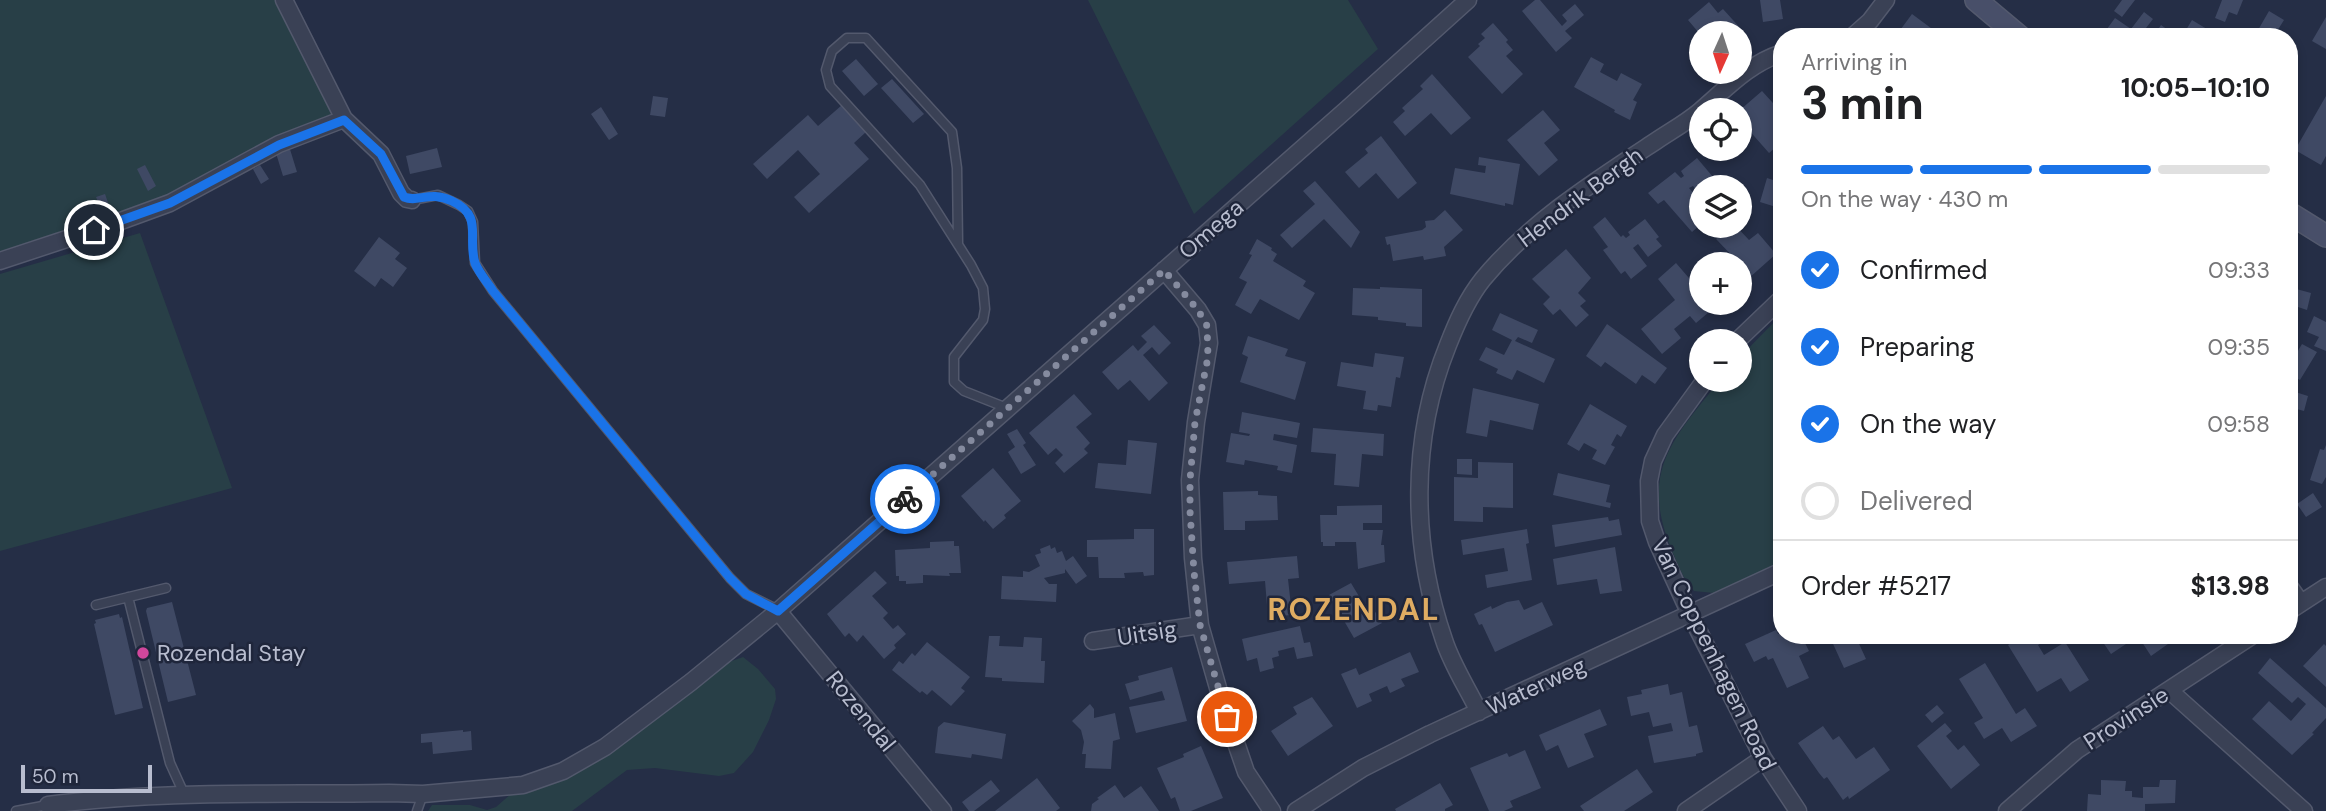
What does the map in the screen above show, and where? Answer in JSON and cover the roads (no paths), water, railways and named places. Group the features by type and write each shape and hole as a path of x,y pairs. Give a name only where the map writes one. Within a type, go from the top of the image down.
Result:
{"street":[{"path":"284,0 344,120 381,154 401,193 412,200"},
{"name":"Omega","path":"48,805 185,796 423,794 523,785 563,771 605,747 778,611 1468,0"},
{"path":"1862,28 1886,0"},
{"path":"1976,0 2009,28"},
{"name":"Hendrik Bergh","path":"1479,712 1444,642 1427,578 1419,518 1420,464 1426,419 1435,381 1457,322 1482,280 1542,221 1595,181 1698,113 1749,68 1773,57"},
{"path":"0,261 170,203 279,145 344,120"},
{"path":"2298,219 2326,236"},
{"name":"Uitsig","path":"1164,270 1198,310 1207,326 1208,334 1208,357 1195,422 1190,480 1193,558 1200,625 1246,772 1272,811"},
{"path":"1750,329 1773,307"},
{"name":"Van Coppenhagen Road","path":"1696,392 1665,435 1653,461 1649,481 1650,521 1690,614 1763,758 1798,811"},
{"name":"Waterweg","path":"1296,811 1363,768 1773,575"},
{"path":"2298,605 2326,587"},
{"name":"Rozendal","path":"778,611 943,811"},
{"name":"Uitsig","path":"1093,641 1200,625"},
{"name":"Provinsie","path":"2007,811 2077,750 2240,644"},
{"path":"2170,691 2304,811"},
{"path":"1686,811 1763,758"}],"lane":[{"path":"958,243 957,168 952,132 866,38 847,38 832,51 825,70 830,86 920,185 958,243 983,289 984,320 954,357 954,382 964,391 1007,408"},
{"path":"412,200 438,195 468,211 473,222 475,263 493,291 730,578 746,594 778,611"},
{"path":"96,605 166,588"},
{"path":"128,597 170,762 185,796"},
{"path":"416,811 423,794"},
{"path":"16,811 48,805"}],"place":[{"name":"Rozendal Stay","path":"143,653"}],"district":[{"name":"ROZENDAL","path":"1354,610"}]}
